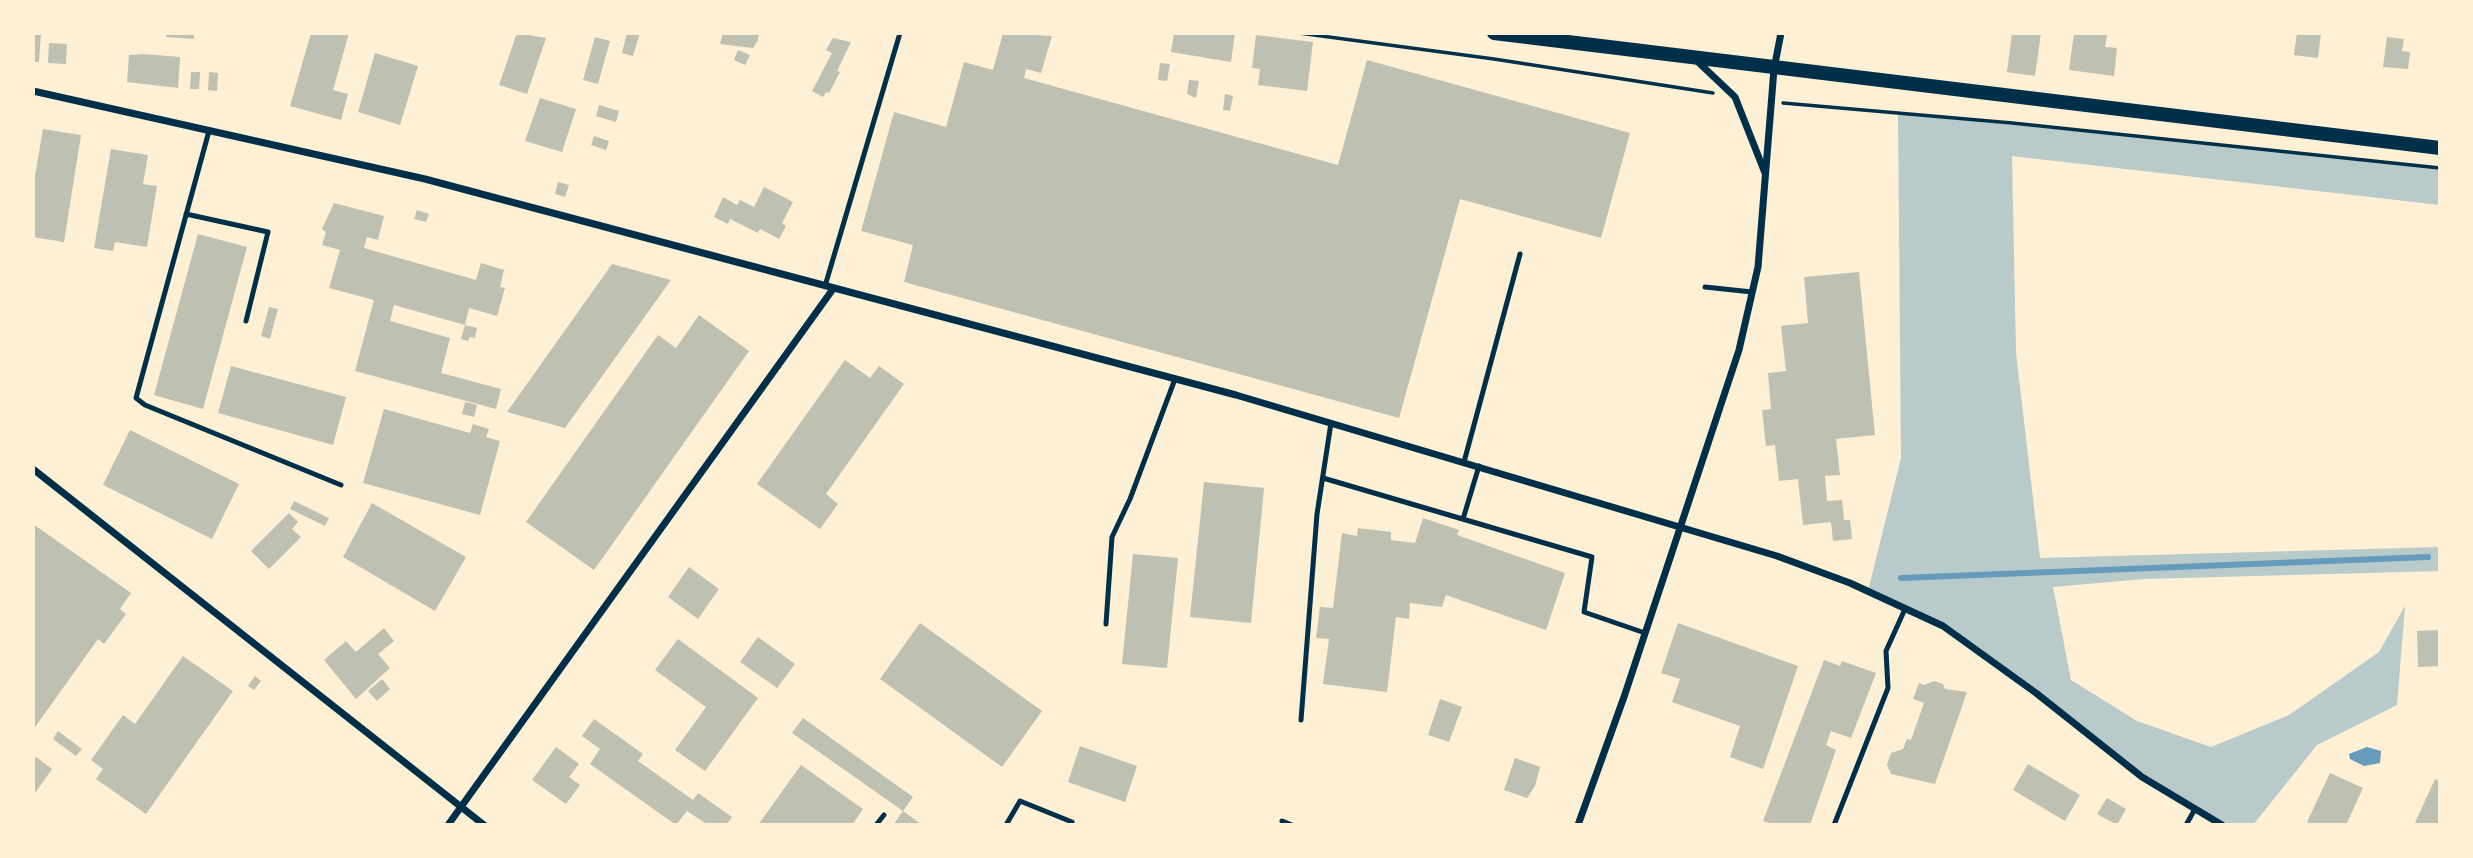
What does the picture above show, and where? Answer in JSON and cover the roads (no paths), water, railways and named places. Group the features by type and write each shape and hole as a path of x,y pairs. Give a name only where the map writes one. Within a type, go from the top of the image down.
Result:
{"main road":[{"path":"1494,33 2440,148"}],"street":[{"path":"1578,825 1739,350 1758,267 1774,69 1781,33"},
{"path":"1696,59 1735,97 1766,176"},
{"path":"33,91 425,179 1175,379 1464,461 1789,560 1943,626 2036,693 2142,777 2222,825"},
{"path":"448,825 833,289"},
{"path":"33,469 484,825"}],"lane":[{"path":"825,286 900,33"},
{"path":"209,131 136,398 145,405 341,485"},
{"path":"186,214 268,232 246,321"},
{"path":"1464,461 1520,254"},
{"path":"1705,287 1752,292"},
{"path":"1106,624 1112,537 1130,499 1175,379"},
{"path":"1301,720 1323,478 1331,422"},
{"path":"1464,519 1479,466"},
{"path":"1323,478 1592,557 1584,612 1645,633"},
{"path":"1834,825 1888,688 1886,651 1905,609"},
{"path":"1006,825 1020,801 1072,822"},
{"path":"2186,825 2195,809"},
{"path":"876,825 884,815"},
{"path":"1282,821 1292,825"}],"water":[{"path":"2367,747 2381,751 2380,763 2364,766 2350,759 2349,754"}],"waterway":[{"path":"1901,578 2428,557"}]}
